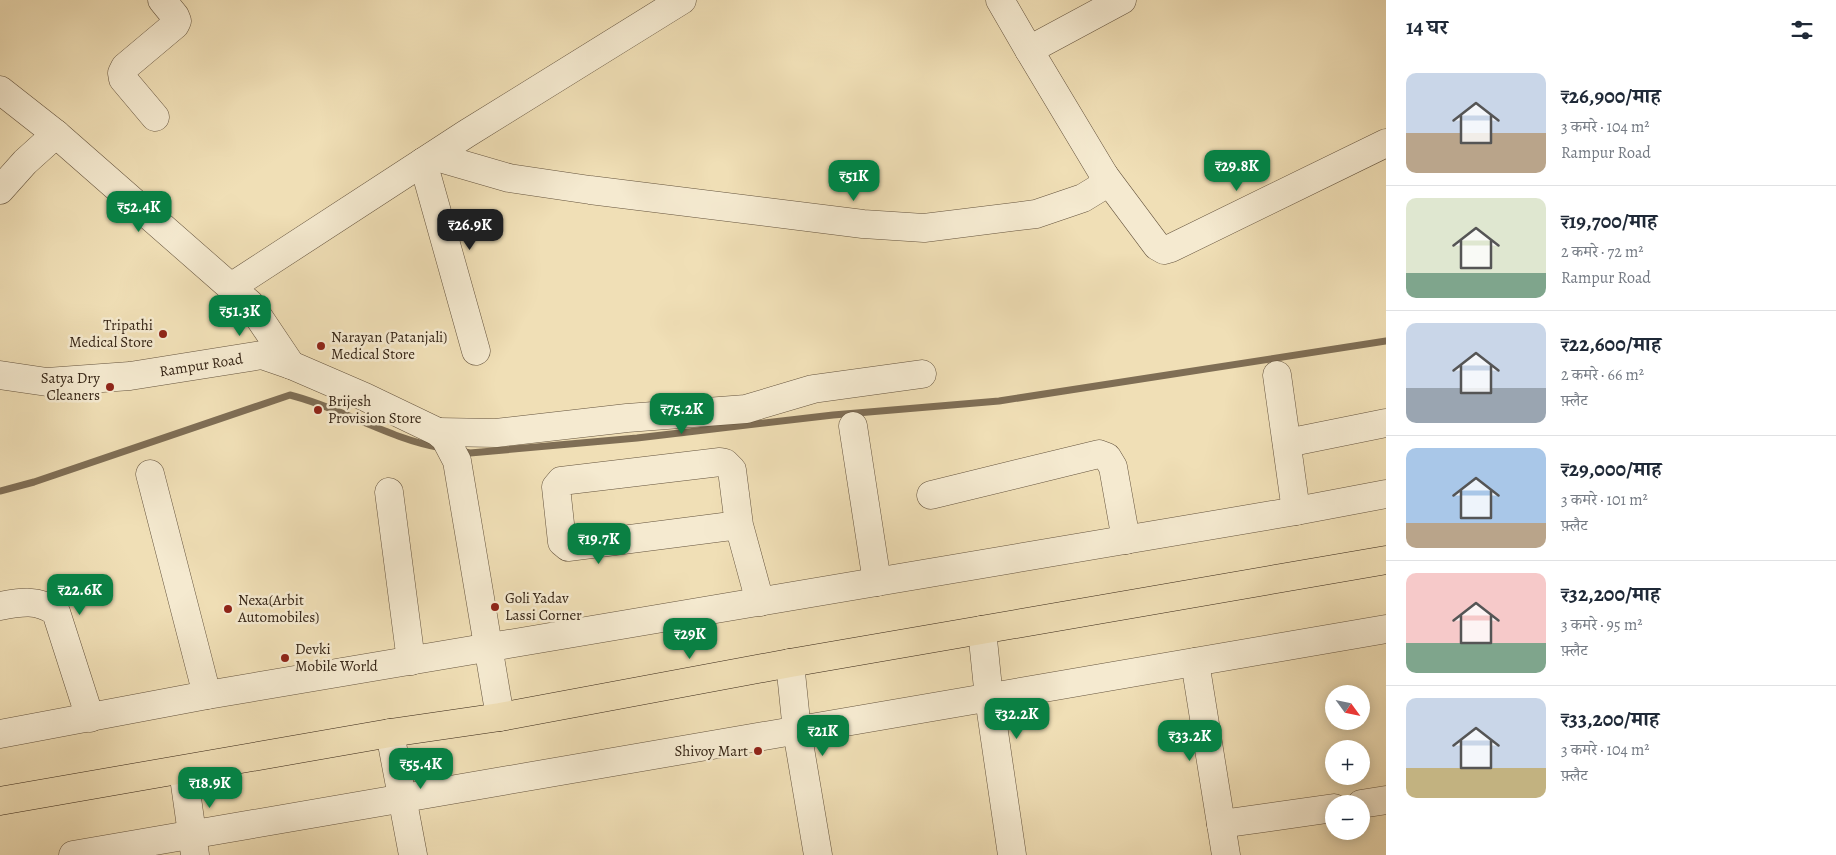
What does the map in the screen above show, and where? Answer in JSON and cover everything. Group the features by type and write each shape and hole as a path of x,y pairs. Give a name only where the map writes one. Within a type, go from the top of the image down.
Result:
{"main road":[{"path":"0,801 390,733 500,717 790,663 1386,560"}],"street":[{"path":"155,117 123,79 122,73 125,67 175,25 177,21 175,16 162,0"},
{"path":"231,287 428,159 682,0"},
{"path":"1000,0 1104,175 1157,246 1164,250 1386,143"},
{"path":"1029,50 1122,0"},
{"path":"0,90 56,134 250,304 291,365"},
{"path":"0,190 25,162 56,134"},
{"path":"428,159 509,178 590,190 863,224 924,228 1036,214 1083,198 1100,187 1104,175"},
{"path":"428,159 476,351"},
{"name":"Rampur Road","path":"0,375 47,382 130,376 262,355 291,365 365,397 447,444"},
{"path":"500,717 447,444 496,433 627,418 746,409 812,389 922,374"},
{"path":"1277,375 1296,511"},
{"path":"1287,443 1386,423"},
{"path":"853,426 877,582"},
{"path":"931,495 1099,454 1107,457 1113,467 1126,540"},
{"path":"740,525 568,548 562,542 556,487 561,481 720,462 725,463 732,470 740,525 760,602"},
{"path":"150,474 207,695"},
{"path":"389,492 411,662"},
{"path":"0,734 207,695 411,662 1386,494"},
{"path":"0,606 24,602 46,605 56,612 90,718"},
{"path":"73,855 194,845 401,799 1386,629"},
{"path":"982,630 989,698 1012,855"},
{"path":"1195,662 1226,855"},
{"path":"790,663 797,731 818,855"},
{"path":"390,733 412,855"},
{"path":"183,770 194,845"},
{"path":"1370,803 1386,800"},
{"path":"1221,824 1325,809"}],"waterway":[{"path":"460,451 470,453 637,438 833,415 999,401 1386,341"},
{"path":"0,491 34,482 290,395 403,438 442,448"}],"place":[{"name":"Tripathi Medical Store","path":"163,334"},
{"name":"Narayan (Patanjali) Medical Store","path":"321,346"},
{"name":"Satya Dry Cleaners","path":"110,387"},
{"name":"Brijesh Provision Store","path":"318,410"},
{"name":"Goli Yadav Lassi Corner","path":"495,607"},
{"name":"Nexa(Arbit Automobiles)","path":"228,609"},
{"name":"Devki Mobile World","path":"285,658"},
{"name":"Shivoy Mart","path":"758,751"}]}
